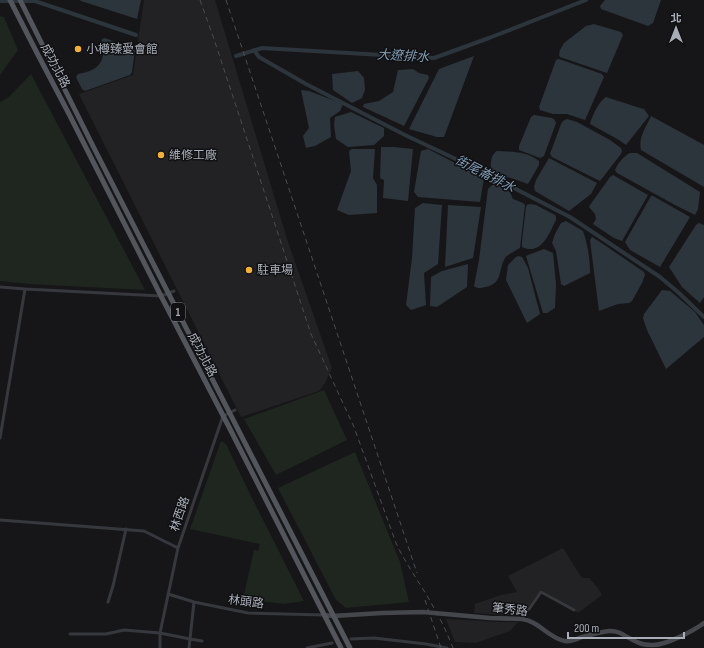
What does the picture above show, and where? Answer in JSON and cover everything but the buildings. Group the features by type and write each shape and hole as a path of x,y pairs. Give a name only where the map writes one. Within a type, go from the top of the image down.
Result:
{"main road":[{"name":"成功北路","path":"10,0 340,646"},
{"name":"成功北路","path":"20,0 168,293 232,411 333,616 349,641"},
{"name":"1","path":"349,641 350,648"}],"street":[{"path":"0,287 161,296 174,292"},
{"path":"0,438 25,289"},
{"path":"223,416 232,411"},
{"name":"林西路","path":"160,648 160,633 178,548 223,416"},
{"path":"0,520 144,531 178,548"},
{"path":"108,602 126,530"},
{"path":"522,619 541,592 574,610"},
{"name":"林頭路","path":"168,594 194,602 248,613 324,615"},
{"path":"189,648 194,602"},
{"name":"筆秀路","path":"324,615 333,616 422,612 490,618 522,619 536,624 553,637 566,641 616,631 644,645 653,646 678,638 704,623"},
{"path":"70,634 106,634 124,630 160,633 190,640 202,641"},
{"path":"349,641 374,638 447,648"},
{"path":"307,648 332,643"}],"shaded area":[{"path":"80,0 141,0 137,19"},
{"path":"144,0 215,0 288,242 332,368 325,383 319,391 241,417 79,94 133,75"},
{"path":"605,0 661,0 653,23 648,26 601,9 600,6"},
{"path":"0,16 4,17 18,50 0,75"},
{"path":"594,24 621,32 623,35 607,73 560,57 559,55 564,43 586,26"},
{"path":"105,38 135,50 132,72 130,75 85,91 82,89 76,77 78,74 92,70 99,65 103,52 102,39"},
{"path":"474,56 444,137 437,137 409,129 439,69"},
{"path":"559,59 602,74 604,77 585,120 567,114 553,114 540,110 539,107 556,60"},
{"path":"413,69 419,73 428,75 429,78 404,126 363,107 364,104 379,101 393,92 398,70"},
{"path":"358,71 364,78 365,90 362,98 352,103 333,90 332,74"},
{"path":"31,74 145,290 0,281 0,102 9,97"},
{"path":"301,90 309,91 343,104 340,111 330,118 331,137 315,146 306,148 303,136 309,128"},
{"path":"606,97 644,109 649,116 626,145 590,124 596,109"},
{"path":"351,112 384,128 384,136 374,145 348,147 336,139 334,125 335,117"},
{"path":"534,115 552,118 556,123 544,156 540,158 519,150 519,146 531,117"},
{"path":"651,116 704,145 704,187 641,150 640,146 642,137"},
{"path":"567,119 577,122 610,140 621,148 621,154 600,181 552,157 550,154 561,124"},
{"path":"381,147 413,149 408,201 383,198 384,180 380,178"},
{"path":"352,149 375,149 373,178 377,185 377,213 349,215 337,210 351,171 349,151"},
{"path":"428,149 484,178 480,202 418,197 414,192 421,151"},
{"path":"497,151 529,155 539,161 539,165 528,184 508,177 504,180 492,173 491,161 493,155"},
{"path":"630,153 637,153 700,192 698,209 695,215 617,173 615,170 618,165 623,158"},
{"path":"549,158 597,183 591,194 569,211 535,191 534,187 536,180"},
{"path":"613,175 648,195 622,241 614,238 593,224 596,219 595,214 589,207"},
{"path":"495,184 510,192 513,199 525,205 520,248 505,258 498,279 495,282 486,287 478,288 474,286 479,260 488,189"},
{"path":"651,196 690,217 660,267 630,250 625,242"},
{"path":"423,203 442,205 438,264 424,273 426,305 411,310 406,305 412,258 415,208"},
{"path":"530,204 536,205 555,215 556,217 556,220 544,242 534,249 522,247 526,207"},
{"path":"448,205 481,207 473,258 445,267"},
{"path":"566,221 583,231 590,263 590,273 564,286 561,284 556,251 552,243 561,223"},
{"path":"699,223 704,225 704,297 700,303 682,287 669,267 696,225"},
{"path":"592,237 644,272 645,275 642,283 632,301 629,303 618,304 599,311 590,240"},
{"path":"544,249 553,253 556,284 555,308 547,313 543,313 526,256"},
{"path":"519,256 522,257 528,268 540,314 527,323 506,280 508,265"},
{"path":"468,264 467,287 437,307 430,306 431,277 442,271"},
{"path":"662,290 670,291 695,312 704,325 704,337 666,369 647,330 643,318 644,314"},
{"path":"324,390 347,440 276,475 244,419"},
{"path":"221,441 226,444 304,601 284,604 243,599 254,550 258,551 260,544 190,529"},
{"path":"355,452 400,562 409,602 346,608 336,600 278,488"},
{"path":"563,548 582,578 589,578 602,595 578,613 541,590 522,616 474,613 475,604 501,595 517,592 508,576"},
{"path":"446,619 518,622 510,631 476,643 455,642"}],"waterway":[{"name":"大遼排水","path":"236,56 262,48 434,58 586,0"},
{"name":"大遼排水","path":"0,1 35,1 136,35"},
{"name":"街尾崙排水","path":"254,50 259,57 306,84 570,217 660,277 704,317"}],"railway":[{"path":"200,0 311,334 354,427 396,543 441,621 453,648"},
{"path":"226,0 417,573"},
{"path":"425,600 441,648"}],"place":[{"name":"小樽臻愛會館","path":"78,49"},
{"name":"維修工廠","path":"161,155"},
{"name":"駐車場","path":"249,270"}]}
